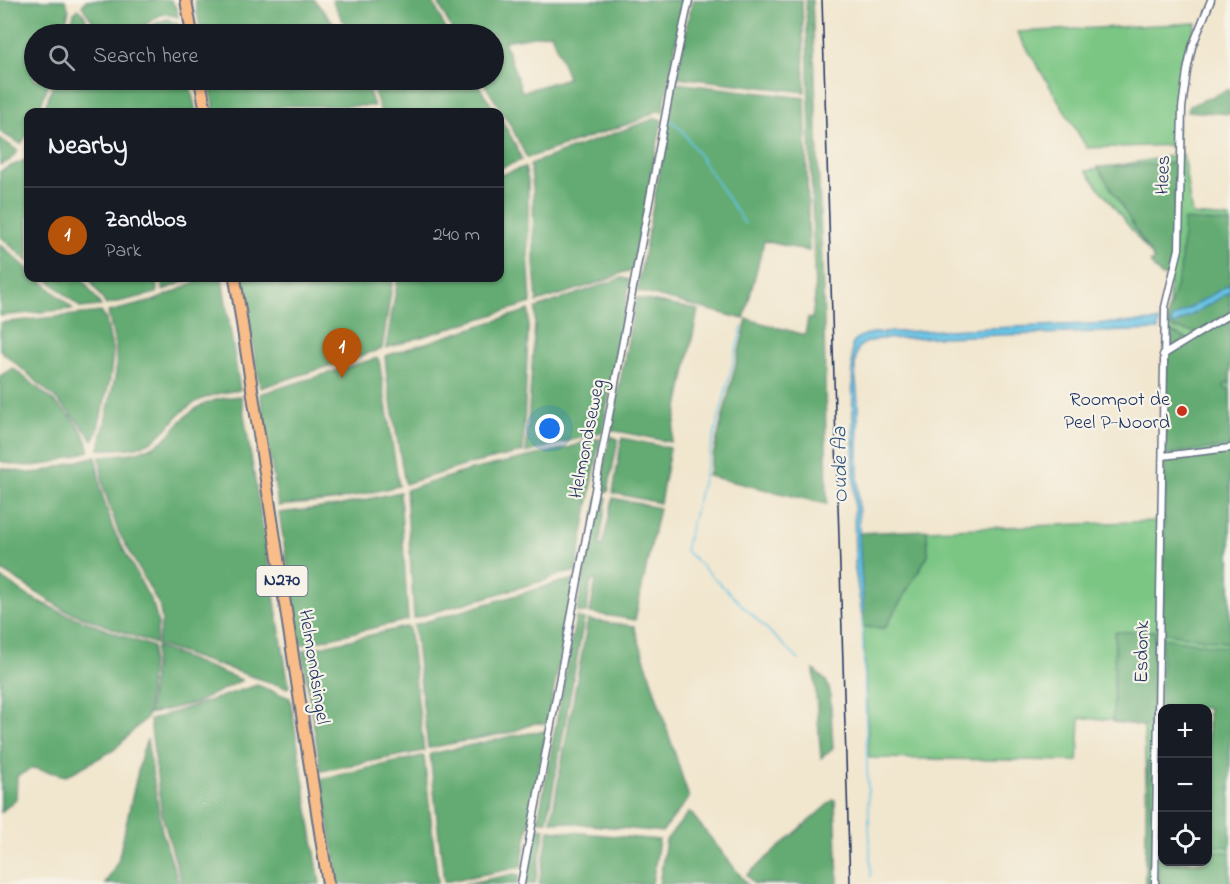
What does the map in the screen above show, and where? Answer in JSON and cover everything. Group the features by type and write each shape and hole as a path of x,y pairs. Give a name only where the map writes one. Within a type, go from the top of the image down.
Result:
{"main road":[{"path":"186,0 190,24"},
{"path":"202,90 205,108"},
{"name":"Helmondsingel","path":"236,282 328,884"}],"street":[{"name":"Helmondseweg","path":"521,884 689,0"},
{"name":"Hees","path":"1163,456 1165,307 1179,249 1182,108 1191,47 1210,0"},
{"path":"1163,355 1230,314"},
{"path":"1163,456 1230,448"},
{"name":"Esdonk","path":"1155,884 1163,456"}],"green space":[{"path":"0,0 65,0 69,10 66,24 24,24 24,90 46,90 40,108 24,108 24,139 21,144 0,132"},
{"path":"86,0 171,0 177,9 178,17 160,15 146,24 94,24 82,6"},
{"path":"195,0 314,0 334,24 199,24"},
{"path":"332,0 432,0 443,24 345,24"},
{"path":"437,0 684,0 663,112 657,111 637,121 527,158 504,115 504,108 500,108 488,90 504,90 504,41 504,24 449,24","holes":["551,33 568,78 522,92 504,41"]},
{"path":"692,0 802,0 805,92 677,77"},
{"path":"806,0 812,0 824,320 827,504 708,476 747,319 805,335 808,318 812,319 815,296"},
{"path":"78,9 89,24 71,24 74,13"},
{"path":"167,19 177,24 155,24"},
{"path":"1196,23 1180,76 1177,145 1087,148 1017,32"},
{"path":"676,83 805,98 809,251 764,241 744,319 637,291"},
{"path":"1230,89 1230,114 1187,111 1189,106"},
{"path":"51,90 191,90 195,108 44,108"},
{"path":"211,90 368,90 374,106 288,106 214,108"},
{"path":"373,90 482,90 493,108 380,108"},
{"path":"656,118 662,120 632,271 537,302 530,164"},
{"path":"504,124 515,144 522,160 504,167"},
{"path":"0,138 18,151 9,161 0,165"},
{"path":"1183,154 1192,215 1230,218 1230,884 1150,884 1144,727 1113,714 1112,720 1080,718 1078,761 869,758 863,627 885,628 928,555 927,530 1157,521 1158,526 1170,279 1086,171"},
{"path":"24,160 24,257 0,236 0,171"},
{"path":"1176,163 1172,269 1168,275 1161,276 1150,263 1154,260 1098,167"},
{"path":"525,167 528,181 531,303 386,348 397,282 504,282 504,174"},
{"path":"1184,220 1230,223 1230,284 1173,318 1171,323 1174,325 1230,292 1230,313 1197,333 1173,328 1168,323 1168,314 1180,272"},
{"path":"0,244 24,265 24,282 43,282 73,309 0,316"},
{"path":"622,278 630,280 602,432 526,453 536,308"},
{"path":"51,282 85,282 101,306 81,308"},
{"path":"92,282 156,282 157,293 106,305"},
{"path":"162,282 182,282 163,291"},
{"path":"195,282 223,282 240,390 214,395 191,405 158,437 144,445 125,449 99,449 116,373 116,349 108,312 153,301"},
{"path":"243,282 392,282 382,349 260,388"},
{"path":"636,298 698,310 671,442 611,430"},
{"path":"529,310 523,452 470,464 405,484 385,356"},
{"path":"101,312 106,320 113,353 110,379 96,436 93,440 60,404 0,350 0,323"},
{"path":"1230,316 1230,383 1225,384 1224,387 1230,392 1230,446 1165,454 1166,360 1168,354"},
{"path":"1166,332 1186,338 1167,350"},
{"path":"377,358 399,486 333,501 278,506 260,394"},
{"path":"13,368 71,417 87,440 89,451 35,466 0,461 0,376"},
{"path":"241,396 289,686 287,688 157,645 162,620 159,605 118,531 103,486 100,456 131,453 152,447 166,438 188,414 202,405 224,398"},
{"path":"610,436 618,439 608,492 600,489"},
{"path":"622,438 670,448 660,503 613,493"},
{"path":"591,439 600,439 576,572 564,573 414,618 406,490 467,471 571,447"},
{"path":"1230,452 1230,643 1166,633 1163,629 1165,462 1168,459"},
{"path":"96,456 101,491 113,529 154,607 158,624 155,644 64,610 0,569 0,468 29,473 41,472"},
{"path":"400,492 408,620 300,645 279,513 337,506"},
{"path":"598,496 607,498 599,546 603,545 613,498 659,508 635,620 590,613 596,580 591,581 586,613 577,612"},
{"path":"927,530 928,555 885,628 863,627 858,533"},
{"path":"0,577 30,597 63,613 153,647 147,717 114,750 66,776 33,768 17,776 16,799 1,812"},
{"path":"575,580 547,724 535,723 512,732 428,748 414,625 561,582"},
{"path":"576,617 584,619 547,821 538,821"},
{"path":"588,620 634,626 689,798 662,832 551,821"},
{"path":"409,627 424,751 321,771 302,651"},
{"path":"1155,631 1154,727 1113,722 1115,632"},
{"path":"1162,638 1230,648 1230,847 1212,845 1212,704 1161,704"},
{"path":"156,647 242,680 195,703 149,714"},
{"path":"814,670 826,681 830,691 833,749 821,758"},
{"path":"257,685 290,698 320,884 182,884 162,815 150,720"},
{"path":"546,731 521,867 444,882 430,754"},
{"path":"147,740 162,831 179,884 105,884 118,861 142,753"},
{"path":"424,757 438,883 339,884 321,779"},
{"path":"1153,762 1150,884 1145,884 1147,763"},
{"path":"835,800 838,884 754,884 747,875"},
{"path":"689,812 747,884 659,884 666,840"},
{"path":"536,828 545,829 535,884 525,884"},
{"path":"549,830 659,840 652,884 539,884"},
{"path":"1212,851 1230,853 1230,884 1158,884 1159,866 1212,866"},
{"path":"519,875 517,884 464,884"}],"water":[{"path":"1230,284 1230,292 1178,323 1174,325 1171,323 1173,318"},
{"path":"1159,321 1158,330 879,339 859,347 855,368 858,406 859,535 864,613 862,616 855,569 852,346 856,340 873,333"}],"waterway":[{"path":"670,120 682,130 745,224"},
{"path":"742,327 685,550 799,660"},
{"name":"Oude Aa","path":"862,615 871,877"}],"railway":[{"path":"822,0 850,884"}],"place":[{"name":"Zandbos","path":"342,378"},
{"name":"Roompot de Peel P-Noord","path":"1182,411"}]}
